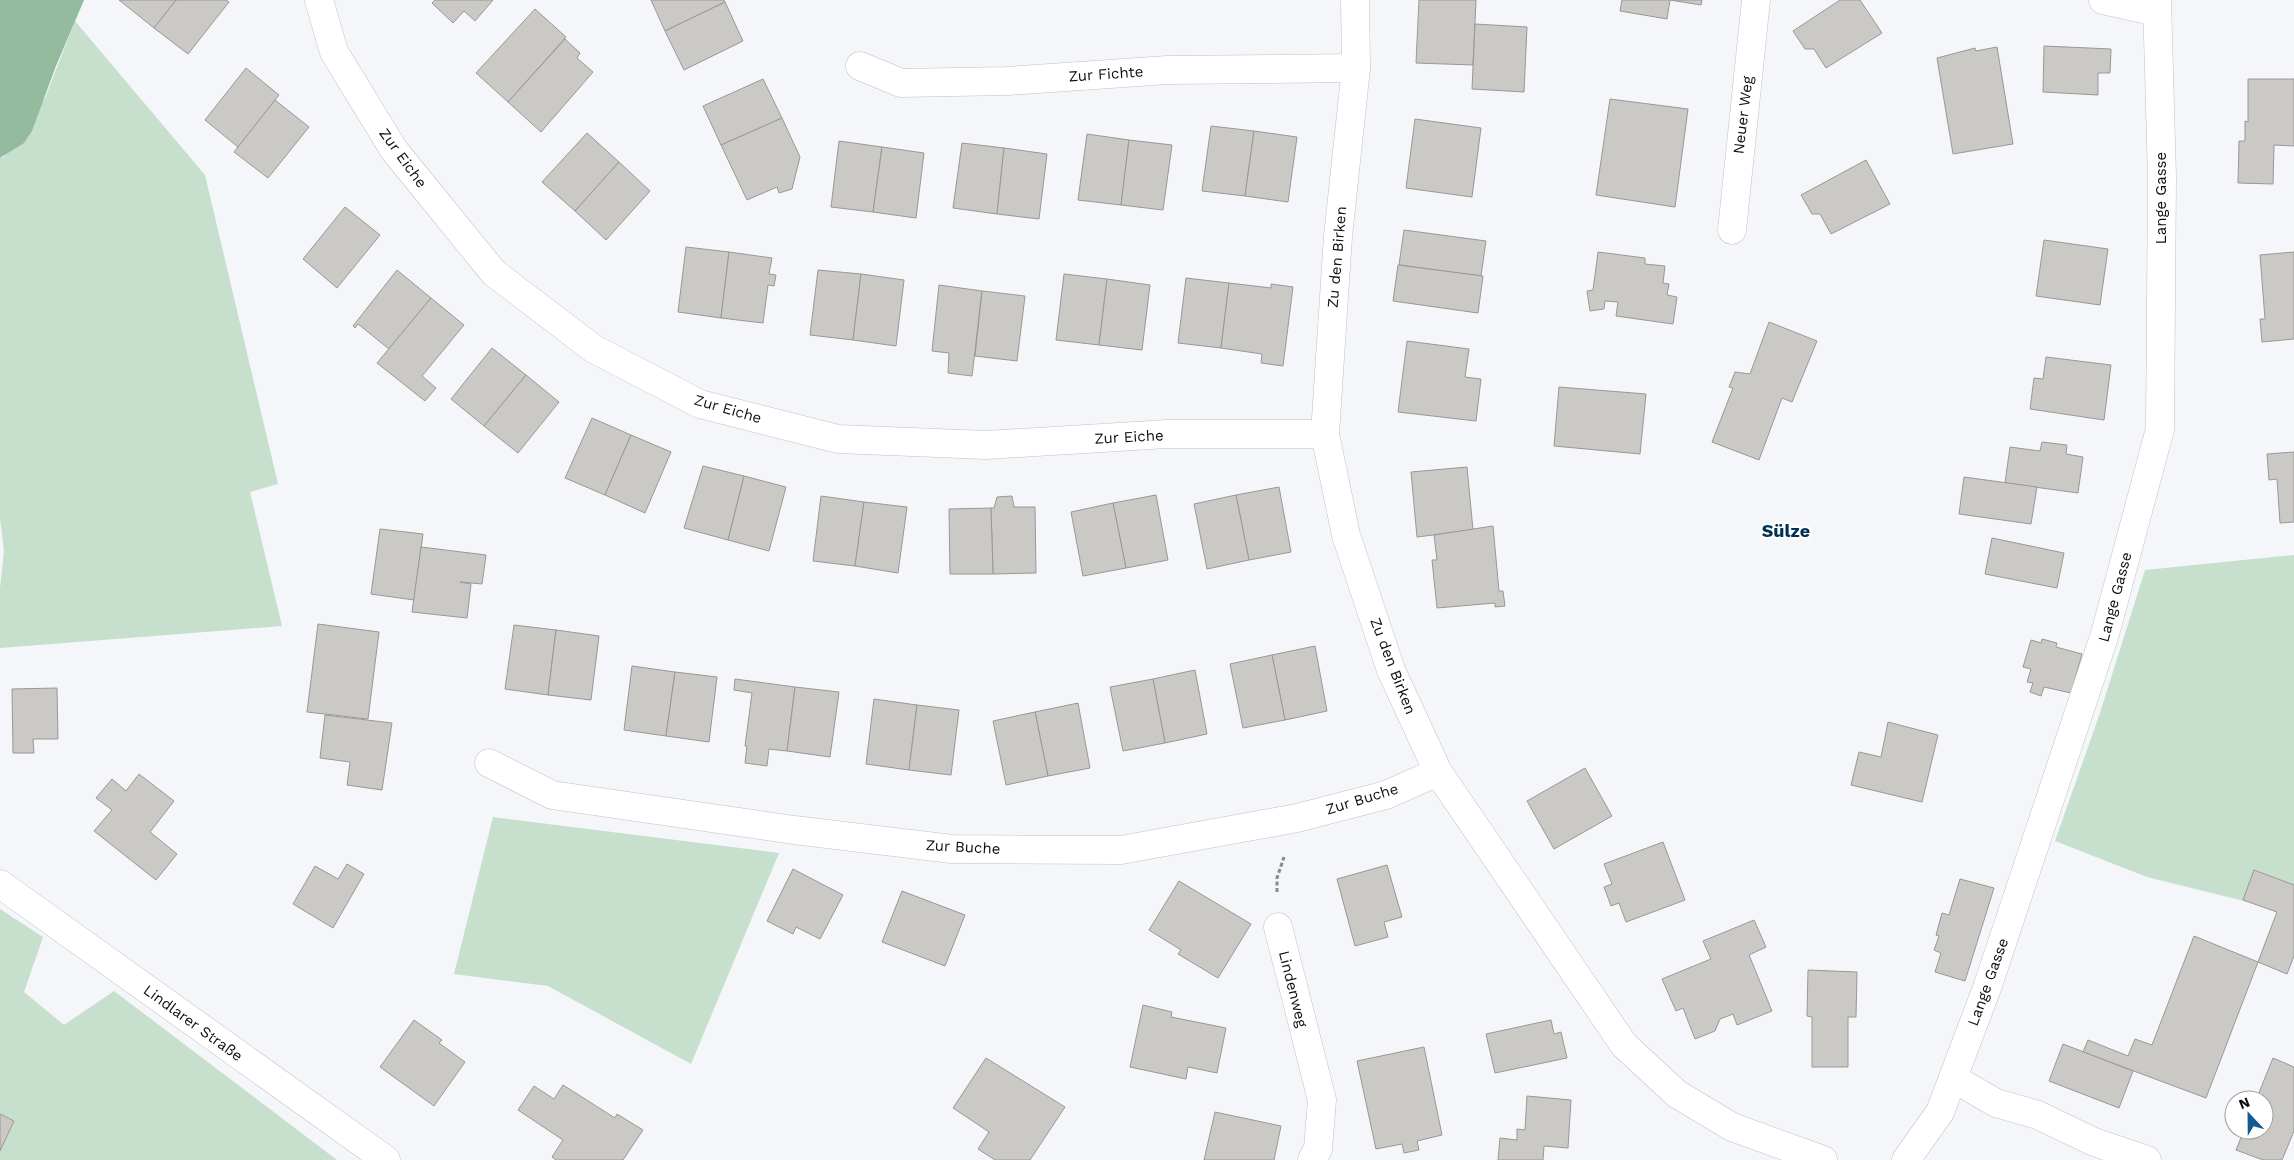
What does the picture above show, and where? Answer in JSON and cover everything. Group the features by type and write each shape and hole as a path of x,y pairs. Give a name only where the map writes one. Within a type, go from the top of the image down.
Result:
{"street":[{"name":"Zur Eiche","path":"319,0 334,52 394,150 494,273 594,350 700,404 848,440 986,446 1166,434 1325,434"},
{"name":"Zu den Birken","path":"1355,0 1356,68 1338,236 1325,434 1346,535 1391,670 1438,772 1624,1045 1677,1094 1732,1127 1823,1160"},
{"name":"Neuer Weg","path":"1732,230 1756,0"},
{"path":"2103,0 2157,6"},
{"name":"Lange Gasse","path":"1906,1160 1940,1112 2037,843 2102,644 2160,429 2162,177 2157,6"},
{"name":"Zur Fichte","path":"860,66 901,83 1007,81 1168,70 1356,68"},
{"name":"Zur Buche","path":"489,763 552,795 794,830 952,849 1121,850 1297,818 1386,795 1438,772"},
{"name":"Lindlarer Straße","path":"0,884 386,1160"},
{"name":"Lindenweg","path":"1278,928 1322,1100 1318,1149 1312,1160"},
{"path":"1953,1078 1996,1103 2038,1115 2094,1142 2147,1160"}],"path":[{"path":"1278,928 1277,878 1297,818"}],"green space":[{"path":"0,0 84,0 56,66 32,131 24,143 0,158"},
{"path":"75,21 205,175 278,484 250,492 282,626 0,648 0,588 4,551 0,518 0,158 4,157 45,98"},
{"path":"2294,555 2294,885 2255,870 2244,901 2147,877 2055,841 2100,713 2145,570"},
{"path":"493,817 779,853 691,1064 548,986 454,974"},
{"path":"0,909 43,937 24,992 64,1025 114,991 337,1160 0,1160 0,1151 14,1121 0,1114"}],"building":[{"path":"119,0 176,0 154,28"},
{"path":"176,0 226,0 229,2 188,54 154,28"},
{"path":"435,0 493,0 475,21 464,11 453,23 432,3"},
{"path":"651,0 724,0 725,2 665,31"},
{"path":"1419,0 1476,0 1473,65 1416,63"},
{"path":"1622,0 1670,0 1667,19 1620,11"},
{"path":"1670,0 1702,0 1701,5"},
{"path":"1840,0 1860,0 1882,33 1826,68 1814,49 1805,49 1793,31"},
{"path":"725,2 743,41 684,70 665,31"},
{"path":"535,9 566,37 508,102 476,73"},
{"path":"1475,24 1527,27 1524,92 1472,89"},
{"path":"565,39 580,53 577,58 593,72 541,132 508,102"},
{"path":"2044,46 2111,49 2110,73 2098,73 2098,95 2043,92"},
{"path":"1997,47 2013,144 1953,154 1937,58 1975,48 1976,51"},
{"path":"246,68 279,95 238,147 205,120"},
{"path":"763,79 782,118 721,145 703,106"},
{"path":"2248,79 2294,79 2294,146 2274,145 2273,184 2238,183 2239,141 2245,141 2245,121 2248,122"},
{"path":"1610,99 1688,109 1675,207 1596,195"},
{"path":"275,100 309,127 268,178 234,152"},
{"path":"782,118 800,157 792,189 779,193 777,187 747,200 721,145"},
{"path":"1415,119 1481,128 1472,197 1406,188"},
{"path":"1211,126 1254,131 1245,196 1202,191"},
{"path":"1254,131 1297,137 1288,202 1245,196"},
{"path":"587,133 619,162 575,211 542,182"},
{"path":"1087,134 1129,140 1121,205 1078,200"},
{"path":"1129,140 1172,145 1163,210 1121,205"},
{"path":"839,141 882,147 873,212 831,207"},
{"path":"962,143 1004,148 997,214 953,208"},
{"path":"882,147 924,153 916,218 873,212"},
{"path":"1004,148 1047,154 1039,219 997,214"},
{"path":"1866,160 1890,204 1831,234 1820,214 1812,214 1801,195"},
{"path":"619,162 650,191 606,240 575,211"},
{"path":"345,207 380,235 337,288 303,259"},
{"path":"1404,230 1486,241 1481,276 1399,265"},
{"path":"2044,240 2108,249 2100,305 2036,296"},
{"path":"686,247 729,252 721,318 678,312"},
{"path":"729,252 772,258 769,274 776,275 774,286 768,285 763,323 721,318"},
{"path":"1598,252 1645,258 1645,264 1665,266 1663,283 1669,284 1667,295 1677,297 1673,324 1616,316 1618,302 1605,301 1604,309 1590,311 1587,291 1593,290"},
{"path":"2294,252 2294,339 2262,342 2260,319 2265,319 2260,255"},
{"path":"1398,265 1483,276 1478,313 1393,301"},
{"path":"397,270 431,298 389,349 358,324 355,328 353,326"},
{"path":"818,270 861,274 853,340 810,335"},
{"path":"861,274 904,280 896,346 853,340"},
{"path":"1064,274 1107,279 1099,345 1056,340"},
{"path":"1186,278 1229,283 1221,348 1178,343"},
{"path":"1107,279 1150,285 1142,350 1099,345"},
{"path":"1229,283 1271,288 1271,284 1293,287 1283,366 1261,363 1262,354 1221,348"},
{"path":"939,285 982,291 972,376 948,373 949,353 932,351"},
{"path":"982,291 1025,296 1017,361 975,356"},
{"path":"431,298 464,325 422,376 436,388 425,401 377,363"},
{"path":"1769,322 1817,341 1792,402 1782,398 1759,460 1712,442 1733,388 1729,387 1735,372 1750,374"},
{"path":"1407,341 1469,349 1465,377 1481,379 1476,421 1398,412"},
{"path":"492,348 526,375 484,426 451,399"},
{"path":"2046,357 2111,365 2104,420 2030,409 2034,378 2043,379"},
{"path":"526,375 559,402 518,453 484,426"},
{"path":"1559,387 1646,394 1640,454 1554,446"},
{"path":"592,418 631,435 605,495 565,478"},
{"path":"631,435 671,452 645,513 605,495"},
{"path":"2042,442 2067,445 2066,454 2083,457 2078,493 2005,483 2010,447 2040,451"},
{"path":"2294,452 2294,522 2280,523 2277,479 2269,480 2267,454"},
{"path":"703,466 744,476 728,540 684,528"},
{"path":"1467,467 1473,530 1417,537 1411,472"},
{"path":"744,476 786,487 769,551 728,540"},
{"path":"1964,477 2037,487 2031,524 1959,514"},
{"path":"1279,487 1291,552 1249,560 1236,495"},
{"path":"1156,495 1168,560 1126,568 1113,503"},
{"path":"1236,495 1249,560 1207,569 1194,504"},
{"path":"821,496 864,502 855,566 813,561"},
{"path":"1012,496 1014,507 1035,507 1036,573 993,574 991,508 994,508 997,497"},
{"path":"864,502 907,507 898,573 855,566"},
{"path":"1113,503 1126,568 1083,576 1071,512"},
{"path":"991,508 993,574 950,574 949,509"},
{"path":"1493,526 1499,591 1503,591 1505,606 1495,607 1495,603 1437,608 1432,560 1437,560 1434,535"},
{"path":"380,529 423,534 414,600 371,594"},
{"path":"1992,538 2064,553 2057,588 1985,574"},
{"path":"421,547 486,555 482,584 460,582 471,584 467,618 412,612"},
{"path":"318,624 379,632 368,719 307,712"},
{"path":"514,625 556,630 548,695 505,689"},
{"path":"556,630 599,636 591,700 548,695"},
{"path":"2042,639 2057,643 2056,647 2082,654 2071,693 2044,687 2041,696 2030,692 2033,683 2027,682 2031,669 2023,667 2031,640 2041,643"},
{"path":"1315,646 1327,711 1285,720 1272,655"},
{"path":"1272,655 1285,720 1243,728 1230,664"},
{"path":"632,666 675,672 666,736 624,730"},
{"path":"1195,670 1207,734 1165,743 1153,679"},
{"path":"675,672 717,677 709,742 666,736"},
{"path":"735,679 795,687 787,751 769,749 767,766 745,763 747,746 745,746 752,693 734,690"},
{"path":"1153,679 1165,743 1123,751 1110,687"},
{"path":"795,687 839,692 830,757 787,751"},
{"path":"57,688 58,739 33,739 34,753 13,753 12,689"},
{"path":"874,699 917,705 909,770 866,764"},
{"path":"1078,703 1090,768 1048,776 1035,712"},
{"path":"917,705 959,710 951,775 909,770"},
{"path":"1035,712 1048,776 1006,785 993,721"},
{"path":"325,715 392,723 382,790 347,785 350,762 320,758"},
{"path":"1888,722 1938,735 1922,802 1851,785 1859,752 1881,757"},
{"path":"1585,768 1612,816 1554,849 1527,801"},
{"path":"139,774 174,801 150,832 177,854 156,880 94,831 112,810 96,798 112,779 126,791"},
{"path":"1663,842 1685,900 1626,922 1619,903 1611,906 1604,887 1612,884 1604,864"},
{"path":"347,864 364,874 333,928 293,904 315,866 338,879"},
{"path":"1387,865 1402,917 1384,922 1388,937 1355,946 1337,879"},
{"path":"793,869 843,895 820,939 796,927 793,934 767,921"},
{"path":"2254,870 2294,885 2294,956 2287,974 2258,962 2277,912 2243,900"},
{"path":"1960,879 1994,888 1965,981 1935,972 1941,953 1934,950 1939,936 1936,935 1942,913 1949,915"},
{"path":"1179,881 1251,924 1218,978 1178,954 1181,950 1149,930"},
{"path":"902,891 965,915 945,966 882,942"},
{"path":"1754,920 1766,947 1749,955 1772,1011 1737,1025 1733,1014 1720,1019 1715,1031 1695,1039 1683,1008 1676,1011 1662,979 1711,959 1703,941"},
{"path":"2194,936 2258,962 2206,1098 2083,1052 2088,1040 2128,1056 2135,1039 2152,1045"},
{"path":"1808,970 1857,972 1856,1017 1848,1017 1848,1067 1812,1067 1812,1017 1807,1016"},
{"path":"1143,1005 1172,1012 1171,1017 1226,1028 1217,1073 1188,1067 1186,1079 1130,1067"},
{"path":"414,1020 442,1040 439,1043 465,1062 434,1106 380,1067"},
{"path":"1551,1020 1554,1034 1561,1032 1567,1058 1495,1073 1486,1034"},
{"path":"2063,1044 2133,1071 2119,1108 2049,1081"},
{"path":"1424,1047 1442,1135 1417,1141 1419,1150 1404,1153 1402,1144 1376,1149 1357,1061"},
{"path":"986,1058 1065,1107 1030,1160 995,1160 978,1149 989,1132 953,1108"},
{"path":"2273,1058 2294,1067 2294,1131 2282,1160 2263,1160 2236,1150 2240,1140 2274,1140 2274,1090 2260,1090"},
{"path":"563,1085 615,1118 617,1114 643,1130 623,1160 556,1160 552,1157 563,1140 518,1110 534,1086 554,1099"},
{"path":"1527,1096 1571,1100 1568,1148 1544,1146 1543,1160 1498,1160 1500,1138 1517,1140 1517,1129 1525,1130"},
{"path":"1215,1112 1281,1126 1274,1160 1204,1160"},
{"path":"0,1114 14,1121 0,1151"}],"district":[{"name":"Sülze","path":"1786,531"}]}
